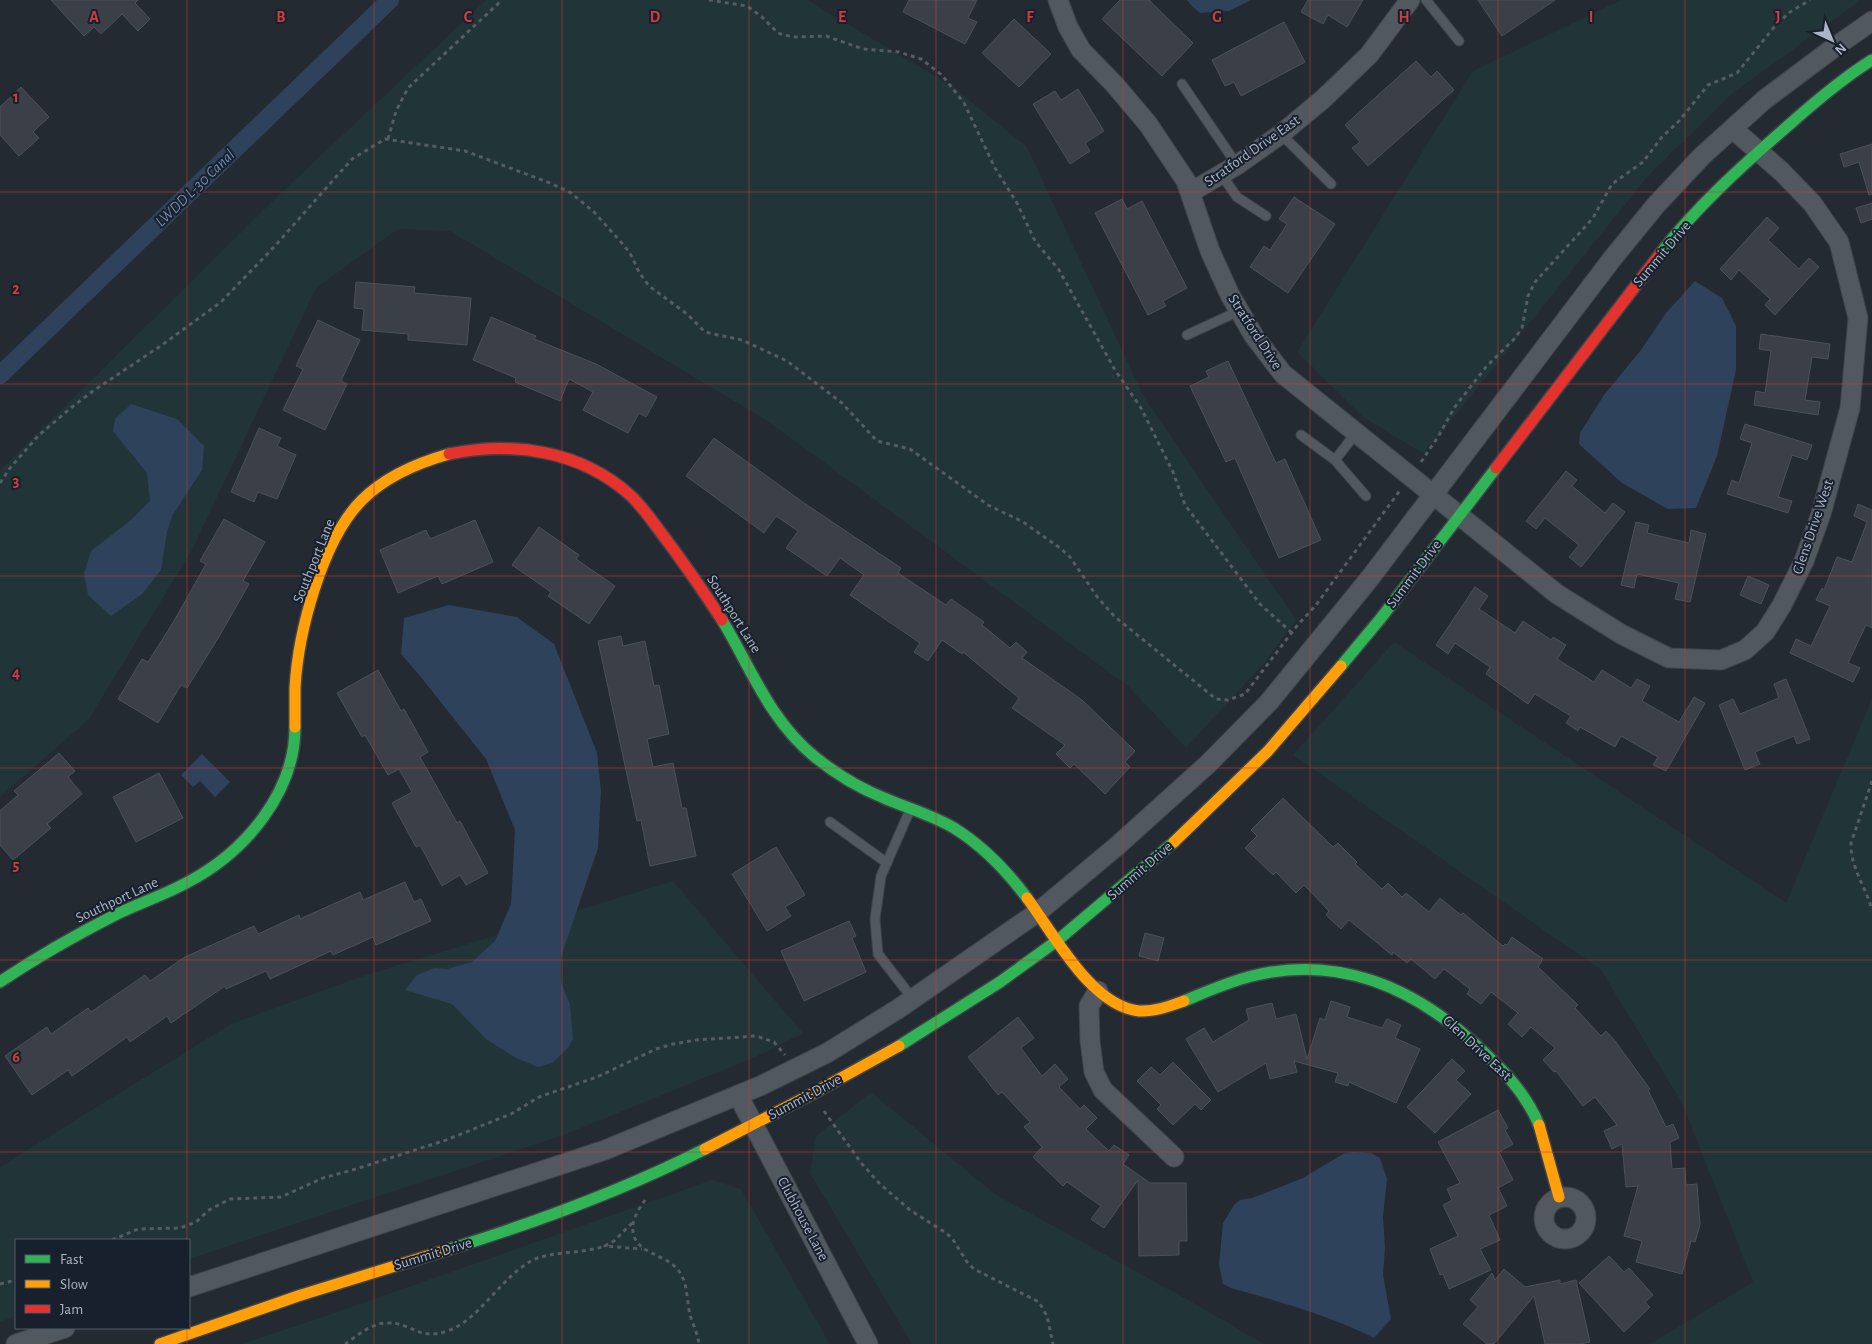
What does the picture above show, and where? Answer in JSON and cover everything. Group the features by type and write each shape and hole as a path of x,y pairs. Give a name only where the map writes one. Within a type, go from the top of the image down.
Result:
{"street":[{"name":"Stratford Drive East","path":"1058,0 1068,27 1081,50 1148,124 1168,152 1191,192 1281,134 1322,100 1370,55 1410,0"},
{"name":"Summit Drive","path":"190,1287 605,1150 738,1095 827,1053 913,999 1038,912 1117,846 1208,764 1268,702 1370,578 1640,225 1702,156 1772,94 1832,48 1872,21"},
{"name":"Summit Drive","path":"160,1344 298,1296 478,1240 578,1204 665,1169 898,1047 1000,982 1058,940 1168,848 1268,751 1375,626 1667,245 1714,194 1758,152 1804,112 1872,60"},
{"name":"Glens Drive West","path":"1434,495 1557,594 1621,634 1670,658 1721,660 1746,650 1765,632 1782,605 1804,562 1821,514 1850,408 1858,318 1839,242 1812,204 1782,172 1733,128"},
{"name":"Stratford Drive","path":"1191,192 1210,251 1230,294 1254,336 1283,374 1434,495"},
{"name":"Southport Lane","path":"0,982 69,940 122,912 177,888 203,874 227,857 248,836 266,813 281,788 292,761 294,748 294,695 304,627 323,569 349,514 380,486 426,460 454,452 491,448 510,447 538,450 579,463 605,476 628,493 675,550 710,602 747,663 768,705 798,741 844,778 876,795 933,817 964,835 992,857 1024,892 1038,912"},
{"name":"Glen Drive East","path":"1038,912 1098,991 1120,1005 1145,1011 1169,1008 1216,987 1245,977 1275,972 1306,970 1336,972 1366,978 1409,994 1459,1028 1512,1079 1533,1112 1542,1135 1559,1197"},
{"path":"1098,991 1089,1006 1090,1041 1094,1072 1104,1090 1174,1157"},
{"name":"Clubhouse Lane","path":"738,1095 868,1344"},
{"path":"16,1344 62,1329"}],"lane":[{"path":"1426,0 1459,41"},
{"path":"1182,84 1229,169 1238,197 1266,216"},
{"path":"1281,134 1331,184"},
{"path":"1187,335 1239,311"},
{"path":"1335,460 1356,433"},
{"path":"1301,435 1335,460 1366,496"},
{"path":"911,808 881,876 875,919 878,954 913,999"},
{"path":"830,822 887,863"}],"path":[{"path":"388,139 396,111 408,88 502,0"},
{"path":"709,0 752,9 772,28 784,35 795,37 826,36 863,49 899,52 921,59 942,75 964,103 995,168 1017,203 1035,241 1059,270 1115,370 1141,408 1173,472 1185,504 1260,604 1292,632"},
{"path":"0,483 28,446 72,407 221,302 274,248 343,167 381,140 388,139 472,154 550,183 576,197 594,212 630,253 639,272 649,286 675,304 704,331 742,340 787,361 842,403 877,441 910,449 988,505 1022,522 1045,538 1070,557 1098,598 1114,616 1212,696 1228,700 1244,694 1292,632 1316,605 1438,437 1454,408 1486,368 1515,338 1522,328 1528,296 1535,282 1593,218 1612,184 1648,157 1662,137 1680,121 1708,85 1737,73 1775,26 1790,12 1810,0"},
{"path":"1872,781 1850,851 1854,867 1869,898 1872,910"},
{"path":"816,1114 823,1109"},
{"path":"344,1344 371,1328 388,1322 429,1334 437,1334 453,1329 466,1321 519,1269 537,1258 586,1251 605,1246 623,1234 648,1196"},
{"path":"632,1223 634,1236 637,1243 643,1249"},
{"path":"605,1246 643,1249 668,1260 678,1270 683,1278 690,1317 698,1336 699,1344"},
{"path":"0,1284 15,1280"}],"green space":[{"path":"486,0 807,0 952,86 1027,147 1144,397 1296,620 1264,663 1186,748 1129,687 769,422 450,231 398,229 316,288 192,550 89,719 0,797 0,470 281,193"},
{"path":"1621,0 1861,0 1734,92 1648,176 1424,454 1363,417 1297,352 1473,71"},
{"path":"1394,642 1786,903 1872,699 1872,1344 1647,1344 1753,1282 1682,1103 1601,970 1293,755"},
{"path":"673,881 803,1033 753,1058 564,1135 190,1259 190,1239 15,1239 15,1316 0,1322 0,1167 231,1024 360,977"},
{"path":"871,1092 995,1194 1264,1344 912,1344 810,1173 816,1136"},
{"path":"712,1180 741,1189 830,1344 242,1344 340,1311"}],"water":[{"path":"1187,0 1251,0 1229,11 1200,13"},
{"path":"1695,281 1722,298 1736,326 1736,370 1717,456 1696,508 1668,509 1622,483 1579,444 1580,433 1604,395 1641,350 1666,313"},
{"path":"131,404 177,419 204,446 202,470 172,516 167,532 161,570 142,594 111,616 88,595 84,573 91,551 131,520 150,501 147,473 113,431 115,419"},
{"path":"449,605 517,617 554,644 597,753 601,791 598,848 561,957 561,982 570,1005 573,1039 568,1048 552,1063 538,1067 516,1058 486,1039 452,1004 405,990 417,975 434,968 447,969 472,962 495,941 511,904 515,830 486,759 401,654 404,618"},
{"path":"202,754 230,782 215,797 200,781 193,787 181,775"},
{"path":"1352,1152 1371,1153 1380,1158 1387,1179 1383,1217 1385,1248 1383,1275 1391,1319 1374,1338 1322,1316 1231,1288 1223,1284 1219,1265 1223,1223 1234,1205 1240,1200 1252,1198 1303,1178 1343,1154"}],"building":[{"path":"51,0 138,0 135,3 150,19 138,31 122,14 101,34 94,27 84,36"},
{"path":"909,0 977,0 968,18 977,22 965,44 903,12"},
{"path":"1120,0 1149,0 1193,43 1162,76 1102,19"},
{"path":"1308,0 1363,0 1347,27 1328,15 1323,24 1301,12"},
{"path":"1478,0 1555,0 1502,36"},
{"path":"1014,19 1051,54 1019,87 982,53"},
{"path":"1284,22 1305,62 1241,96 1234,82 1225,86 1212,60"},
{"path":"1416,61 1431,77 1437,71 1454,90 1368,166 1352,148 1360,142 1345,125"},
{"path":"21,87 49,117 33,132 39,138 19,156 0,135 0,107"},
{"path":"1078,89 1104,131 1085,143 1090,151 1070,164 1033,104 1055,91 1061,100"},
{"path":"1872,144 1872,194 1869,195 1859,162 1844,167 1840,154"},
{"path":"1294,197 1335,224 1288,293 1250,267 1264,246 1270,250 1287,224 1279,219"},
{"path":"1122,199 1127,209 1142,201 1187,288 1163,301 1166,306 1148,315 1095,213"},
{"path":"1872,203 1872,219 1861,223 1856,208"},
{"path":"1767,217 1779,228 1768,240 1799,269 1809,258 1819,267 1775,315 1765,305 1770,299 1739,270 1731,280 1720,269"},
{"path":"356,282 415,287 414,293 471,298 467,345 408,340 408,334 362,330 364,309 354,308"},
{"path":"491,317 536,336 534,339 596,364 657,397 646,417 639,413 628,433 583,410 593,392 569,379 560,401 515,382 516,378 473,360"},
{"path":"318,320 360,340 341,381 347,384 325,430 283,410 303,369 296,366"},
{"path":"1761,334 1830,344 1828,359 1812,357 1805,400 1820,402 1818,415 1754,405 1756,391 1765,393 1771,351 1759,349"},
{"path":"1228,361 1276,463 1285,459 1321,540 1279,558 1235,458 1226,462 1190,386 1209,377 1206,371"},
{"path":"1745,424 1812,445 1807,460 1792,455 1778,497 1792,501 1788,513 1727,494 1732,480 1739,483 1752,443 1740,439"},
{"path":"259,428 281,438 277,446 296,455 277,499 258,492 254,502 231,492"},
{"path":"714,438 804,503 901,568 898,573 946,605 951,599 984,622 982,625 1010,648 1016,642 1027,652 1022,658 1082,700 1135,751 1125,762 1130,767 1105,794 1074,764 1070,768 1056,754 1065,745 1012,708 1019,698 963,652 962,654 942,640 928,661 914,652 920,643 850,595 864,575 840,558 827,576 786,548 798,531 776,516 764,533 686,476"},
{"path":"1566,471 1577,480 1572,486 1605,513 1613,503 1625,512 1581,567 1569,557 1579,545 1545,518 1536,529 1526,521"},
{"path":"1858,504 1872,510 1872,628 1866,625 1848,663 1860,668 1853,682 1790,653 1796,639 1811,646 1830,606 1816,600 1822,588 1824,590 1837,557 1852,562 1867,522 1854,516"},
{"path":"224,519 265,542 243,581 249,584 220,635 187,688 181,685 158,723 118,699 142,659 148,662 174,621 206,564 200,561"},
{"path":"475,520 493,562 442,584 438,576 398,593 380,550 426,530 430,539"},
{"path":"1636,522 1649,525 1647,533 1689,543 1691,530 1706,534 1690,602 1675,599 1679,583 1637,574 1634,588 1621,585"},
{"path":"539,527 579,555 576,559 615,586 589,624 548,596 551,592 512,565"},
{"path":"1748,576 1769,585 1761,604 1740,595"},
{"path":"1475,587 1488,596 1479,609 1515,633 1523,621 1551,640 1553,637 1566,645 1557,659 1594,682 1602,670 1631,688 1637,679 1650,686 1642,701 1679,722 1694,697 1705,703 1666,771 1653,765 1658,757 1621,736 1615,747 1580,727 1578,731 1566,723 1571,716 1535,694 1528,704 1486,674 1490,667 1455,643 1448,654 1436,645"},
{"path":"621,636 623,646 645,641 654,686 659,685 669,734 647,739 653,767 673,763 682,808 686,808 696,856 650,866 641,820 637,821 598,641"},
{"path":"378,670 401,711 404,709 428,752 420,757 457,823 460,821 488,873 466,885 460,875 442,886 420,845 416,847 392,803 412,792 399,769 388,775 365,735 362,737 337,693"},
{"path":"1786,679 1810,739 1797,744 1794,736 1755,752 1760,764 1745,770 1719,705 1733,699 1740,714 1779,698 1774,684"},
{"path":"59,753 75,771 68,777 82,794 47,824 51,828 13,860 0,845 0,811 18,795 14,791"},
{"path":"159,773 183,818 136,842 113,797"},
{"path":"1283,798 1333,847 1338,843 1357,862 1355,864 1382,889 1388,883 1402,897 1406,893 1429,912 1440,898 1461,915 1463,913 1503,946 1507,945 1512,937 1543,959 1538,967 1578,1005 1575,1008 1601,1036 1606,1031 1615,1041 1650,1089 1648,1090 1666,1127 1673,1124 1679,1138 1670,1142 1672,1169 1685,1168 1686,1185 1697,1184 1700,1225 1695,1242 1691,1241 1682,1274 1636,1262 1642,1241 1624,1236 1638,1186 1626,1187 1622,1144 1612,1149 1604,1131 1617,1125 1595,1097 1583,1106 1556,1071 1554,1072 1543,1060 1555,1048 1531,1027 1522,1037 1508,1024 1518,1013 1491,992 1481,1004 1467,994 1470,989 1444,969 1435,979 1411,959 1407,963 1393,952 1392,955 1349,920 1341,929 1326,915 1329,911 1304,885 1296,893 1276,872 1273,875 1245,848 1257,836 1251,830"},
{"path":"776,847 805,895 785,907 791,916 767,931 732,874"},
{"path":"405,882 414,902 421,899 431,921 376,945 373,937 333,955 331,951 270,979 266,971 226,989 225,986 171,1023 167,1016 130,1042 127,1037 72,1076 68,1070 32,1095 5,1056 47,1027 51,1034 88,1008 91,1012 145,975 150,981 185,957 254,926 258,934 299,915 300,919 360,892 363,900"},
{"path":"849,921 856,936 852,938 866,972 804,1001 781,951"},
{"path":"1145,933 1164,938 1158,961 1139,956"},
{"path":"1331,1001 1350,1007 1347,1017 1382,1028 1387,1019 1401,1025 1395,1038 1420,1049 1396,1103 1349,1082 1348,1086 1335,1082 1338,1073 1294,1061 1297,1072 1270,1079 1266,1063 1218,1092 1186,1039 1204,1028 1213,1042 1249,1020 1246,1009 1272,1003 1276,1019 1296,1014 1307,1059 1320,1018 1325,1020"},
{"path":"1018,1017 1034,1038 1021,1048 1042,1076 1055,1064 1068,1079 1059,1087 1080,1109 1084,1105 1097,1118 1086,1129 1109,1151 1114,1145 1129,1155 1123,1164 1150,1183 1186,1183 1187,1241 1179,1241 1179,1255 1139,1256 1138,1180 1104,1228 1091,1219 1101,1206 1067,1182 1063,1186 1033,1157 1042,1147 1024,1127 1030,1122 1002,1092 998,1095 968,1057"},
{"path":"1452,1059 1465,1071 1456,1080 1471,1094 1435,1133 1407,1107"},
{"path":"1173,1062 1211,1100 1201,1110 1195,1104 1173,1125 1157,1109 1161,1105 1137,1081 1151,1067 1160,1075"},
{"path":"1498,1110 1508,1128 1505,1130 1513,1144 1499,1152 1513,1180 1498,1188 1507,1206 1489,1215 1500,1240 1480,1249 1491,1270 1449,1289 1443,1274 1440,1275 1430,1249 1458,1236 1443,1205 1452,1200 1447,1189 1460,1183 1438,1142"},
{"path":"1609,1256 1624,1272 1629,1268 1653,1295 1645,1302 1650,1307 1624,1332 1579,1283"},
{"path":"1504,1269 1525,1287 1560,1280 1560,1284 1576,1280 1590,1342 1580,1344 1545,1344 1534,1296 1494,1344 1487,1344 1463,1324 1478,1307 1470,1300 1492,1273 1495,1280"}],"waterway":[{"name":"LWDD L-30 Canal","path":"0,375 390,0"}],"traffic: fast":[{"path":"1660,254 1689,219 1739,170 1820,98 1872,60"},
{"path":"1341,666 1381,618 1496,468"},
{"path":"722,620 762,693 799,743 839,775 857,785 937,819 965,835 994,860 1027,898"},
{"path":"0,982 71,938 188,882 229,854 263,818 276,797 286,775 293,751 295,727"},
{"path":"899,1046 1000,982 1058,940 1174,842"},
{"path":"1184,1001 1243,978 1283,971 1313,970 1343,973 1371,980 1398,991 1425,1006 1474,1043 1519,1090 1539,1125"},
{"path":"450,1249 515,1228 612,1192 705,1149"}],"traffic: slow":[{"path":"295,727 295,688 301,641 315,588 335,539 348,517 362,500 381,484 413,466 449,454"},
{"path":"1174,842 1268,751 1341,666"},
{"path":"1027,898 1075,966 1105,996 1122,1006 1139,1011 1156,1010 1184,1001"},
{"path":"705,1149 812,1094 899,1046"},
{"path":"1539,1125 1559,1197"},
{"path":"160,1344 298,1296 450,1249"}],"traffic: jam":[{"path":"1496,468 1660,254"},
{"path":"449,454 473,450 521,449 567,459 589,468 610,480 638,503 683,563 722,620"}]}
